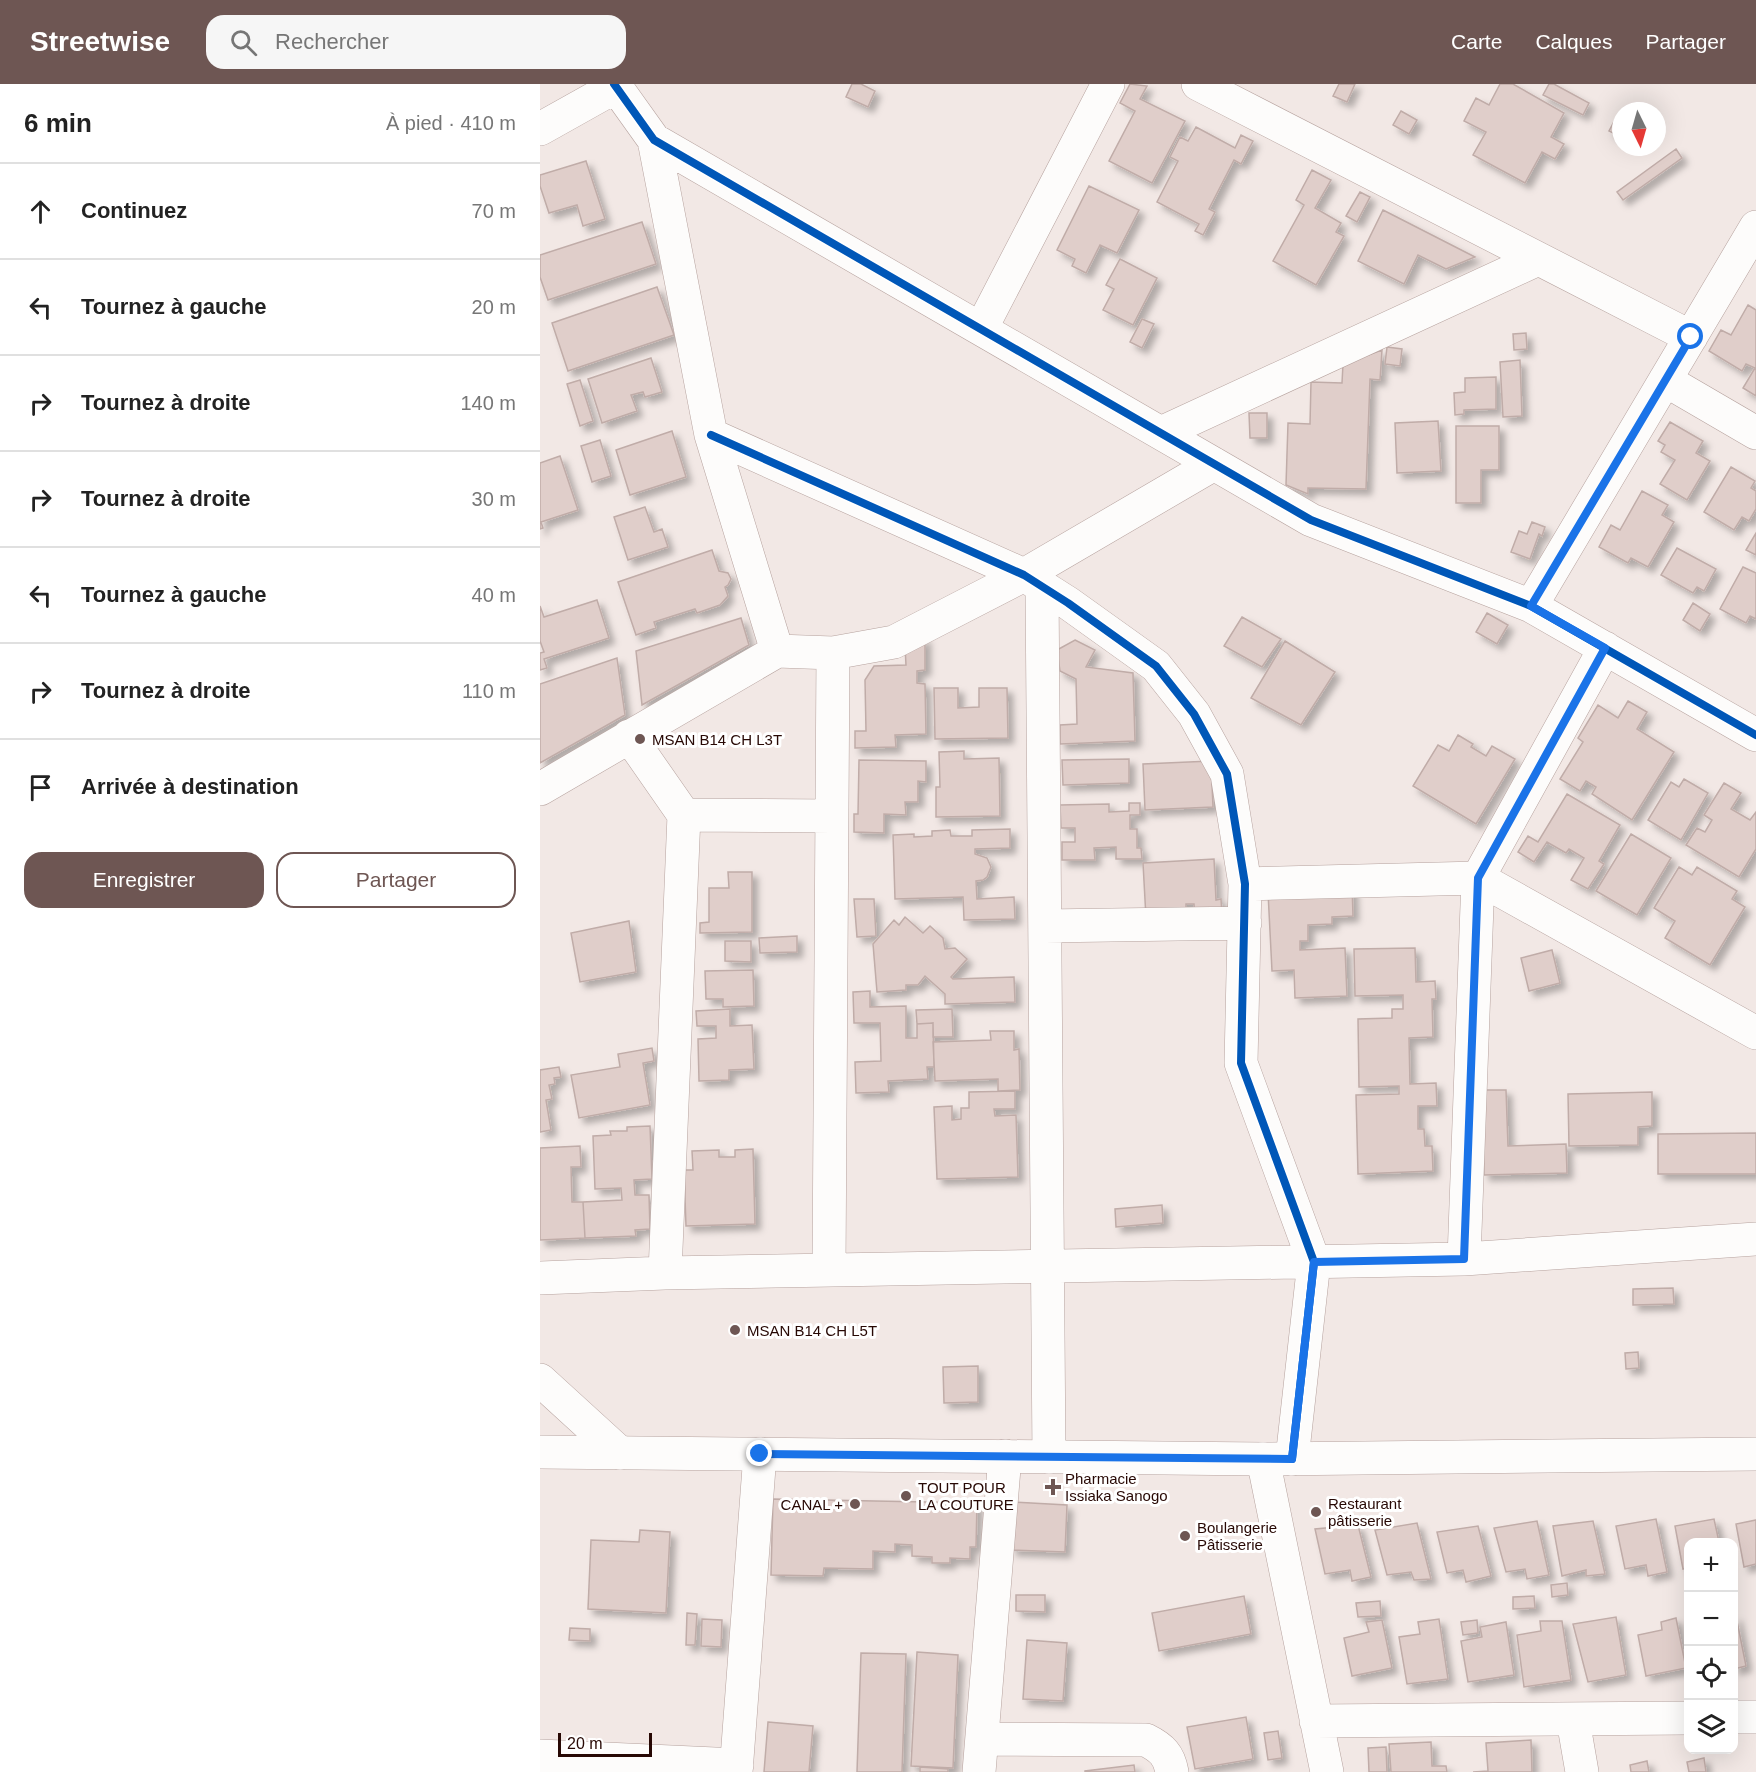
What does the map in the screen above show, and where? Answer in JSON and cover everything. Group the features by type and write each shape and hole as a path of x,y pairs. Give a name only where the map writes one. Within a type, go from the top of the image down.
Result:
{"street":[{"path":"981,328 1108,84"},
{"path":"1198,84 1691,337"},
{"path":"540,129 614,85 654,140 1311,520 1531,606 1756,735"},
{"path":"654,140 711,435 777,651"},
{"path":"1531,606 1756,227"},
{"path":"1161,433 1538,259"},
{"path":"1665,380 1756,433"},
{"path":"711,435 1033,581 1068,603 1156,666 1194,714 1227,774 1245,884 1241,1063 1314,1262 1278,1459 1316,1721 1327,1772"},
{"path":"540,789 777,651 833,653 894,642 1033,581 1214,464"},
{"path":"1033,581 1045,926 1049,1457"},
{"path":"1464,1259 1478,878 1605,648"},
{"path":"829,1270 833,653"},
{"path":"629,736 684,815 665,1273"},
{"path":"684,815 832,816"},
{"path":"1245,884 1478,878 1756,1033"},
{"path":"1045,926 1245,923"},
{"path":"540,1278 665,1273 1464,1259 1756,1239"},
{"path":"540,1380 620,1453"},
{"path":"540,1452 1278,1459 1756,1454"},
{"path":"540,1756 737,1768 760,1454"},
{"path":"979,1772 1005,1456"},
{"path":"1738,1717 1756,1717"},
{"path":"1316,1721 1684,1718"},
{"path":"1573,1720 1582,1772"},
{"path":"982,1739 1146,1740 1159,1747 1169,1758 1172,1772"}],"building":[{"path":"852,84 861,84 875,91 868,107 846,97"},
{"path":"1130,84 1147,86 1140,99 1185,121 1152,183 1109,161 1135,111 1120,103"},
{"path":"1339,84 1355,84 1347,102 1333,96"},
{"path":"1500,84 1513,84 1564,113 1551,137 1564,144 1555,159 1542,152 1525,183 1473,155 1486,132 1464,121 1476,98 1489,105"},
{"path":"1549,84 1554,84 1589,103 1583,115 1543,95"},
{"path":"1401,111 1417,120 1409,134 1393,125"},
{"path":"1196,127 1235,148 1241,135 1253,141 1241,164 1234,160 1209,209 1215,212 1203,235 1195,231 1199,224 1157,202 1178,161 1170,157 1180,137 1188,141"},
{"path":"1676,149 1682,158 1623,200 1617,192"},
{"path":"586,161 605,219 583,226 577,205 549,213 540,186 540,175"},
{"path":"1312,170 1331,180 1315,208 1341,223 1336,232 1344,236 1316,285 1273,261 1304,205 1296,200"},
{"path":"1089,186 1139,210 1117,253 1100,245 1086,273 1072,266 1075,259 1057,250"},
{"path":"1360,192 1370,197 1357,222 1346,216"},
{"path":"1383,210 1475,257 1446,269 1418,255 1404,284 1358,261"},
{"path":"642,222 656,264 548,300 540,277 540,255"},
{"path":"1120,259 1157,278 1133,325 1103,310 1114,289 1106,285"},
{"path":"657,287 674,335 568,371 552,323"},
{"path":"1748,305 1756,310 1756,396 1743,388 1755,368 1746,364 1742,371 1709,351 1721,330 1731,335"},
{"path":"1142,319 1154,324 1142,348 1130,342"},
{"path":"1526,333 1527,349 1514,350 1513,334"},
{"path":"1387,347 1402,349 1400,366 1385,364"},
{"path":"1382,350 1380,380 1370,379 1366,489 1308,488 1308,494 1286,485 1288,423 1310,424 1311,382 1342,383 1343,364"},
{"path":"651,358 662,392 645,397 643,392 631,395 637,411 602,423 588,379"},
{"path":"1520,360 1522,416 1503,417 1500,362"},
{"path":"1496,377 1496,409 1464,410 1464,414 1455,415 1454,393 1465,392 1465,378"},
{"path":"580,380 593,421 580,426 567,384"},
{"path":"1249,413 1267,413 1267,438 1250,438"},
{"path":"1438,421 1441,471 1397,473 1395,423"},
{"path":"1670,422 1703,441 1696,453 1710,461 1687,500 1660,484 1675,460 1661,452 1665,445 1658,441"},
{"path":"1456,426 1499,426 1499,470 1481,470 1481,503 1456,503"},
{"path":"672,431 686,477 630,495 616,450"},
{"path":"600,440 611,476 592,482 581,446"},
{"path":"560,456 578,510 541,522 543,528 540,529 540,463"},
{"path":"1731,467 1755,481 1751,488 1756,491 1756,509 1749,521 1742,517 1734,530 1704,512"},
{"path":"1642,491 1668,505 1662,515 1674,522 1648,567 1631,558 1628,563 1599,547 1611,525 1620,530"},
{"path":"645,507 654,532 662,529 668,547 628,560 614,517"},
{"path":"1532,522 1545,527 1542,536 1539,534 1530,559 1511,552 1519,531 1527,534"},
{"path":"1756,533 1756,555 1746,550"},
{"path":"1677,548 1716,569 1704,591 1697,587 1693,593 1661,575"},
{"path":"712,550 719,571 728,573 731,579 725,587 728,596 720,605 697,613 695,609 654,622 656,628 636,635 618,582"},
{"path":"1743,567 1756,573 1756,619 1750,616 1746,623 1720,609"},
{"path":"597,600 609,638 544,659 547,668 540,670 540,653 544,652 540,641 540,606 544,617"},
{"path":"1693,603 1710,614 1700,631 1683,620"},
{"path":"1487,613 1508,625 1497,644 1476,632"},
{"path":"1242,617 1281,639 1262,667 1224,646"},
{"path":"741,618 749,645 642,705 636,651"},
{"path":"925,637 925,670 917,671 917,683 925,684 926,734 895,735 896,747 855,748 855,731 866,731 865,680 874,666 906,665 905,646"},
{"path":"1075,640 1095,650 1086,667 1133,673 1135,741 1060,744 1060,725 1077,724 1076,679 1060,671 1057,650"},
{"path":"1285,641 1335,672 1301,725 1251,698"},
{"path":"617,658 625,715 540,763 540,684"},
{"path":"934,688 958,688 958,708 979,707 979,688 1007,688 1008,738 935,739"},
{"path":"1628,701 1647,712 1637,729 1674,752 1632,820 1592,794 1596,787 1586,781 1580,791 1560,779 1583,742 1578,738 1598,705 1618,718"},
{"path":"1458,735 1473,744 1471,747 1486,756 1492,746 1515,759 1476,824 1413,786 1438,745 1449,751"},
{"path":"964,751 964,759 999,758 1000,816 936,817 936,787 940,787 939,752"},
{"path":"1129,759 1129,783 1063,785 1062,760"},
{"path":"859,760 926,761 926,782 918,781 918,802 905,802 906,815 884,814 884,833 854,832 854,814 858,814"},
{"path":"1211,761 1213,807 1145,810 1143,764"},
{"path":"1684,779 1708,793 1681,840 1648,820 1671,782 1679,787"},
{"path":"1724,783 1741,793 1731,809 1750,820 1756,812 1756,849 1739,877 1686,845 1697,828 1705,832 1712,820 1704,815"},
{"path":"1567,794 1620,825 1599,861 1604,864 1588,889 1571,880 1584,858 1569,849 1566,853 1547,842 1534,862 1518,852 1528,836 1538,842"},
{"path":"1129,803 1140,803 1140,815 1130,815 1130,829 1137,829 1137,848 1141,848 1142,859 1116,859 1116,847 1094,848 1095,860 1062,860 1062,842 1075,842 1075,828 1061,828 1060,805 1109,804 1109,812 1129,811"},
{"path":"1010,829 1010,848 975,849 975,854 987,858 991,867 987,877 976,881 977,899 1014,897 1015,919 964,920 963,897 895,899 893,835 932,836 932,831 950,830 951,836 972,836 972,830"},
{"path":"1631,834 1671,858 1637,915 1596,891"},
{"path":"1214,859 1216,900 1221,899 1222,915 1195,917 1194,904 1186,904 1186,910 1146,918 1143,863"},
{"path":"1679,867 1692,875 1697,867 1737,891 1732,899 1745,907 1710,965 1665,938 1675,921 1654,908"},
{"path":"728,872 752,872 752,932 700,933 700,923 709,922 709,888 729,888"},
{"path":"1352,885 1353,916 1332,917 1332,924 1308,925 1308,941 1300,941 1300,950 1345,948 1347,996 1295,998 1294,970 1272,971 1268,892"},
{"path":"854,899 874,899 876,936 857,937"},
{"path":"905,917 923,933 930,926 943,938 945,949 955,948 967,959 951,977 953,979 1014,977 1015,1002 945,1004 945,994 925,976 918,985 906,985 906,990 877,992 873,944 894,920 899,925"},
{"path":"629,921 636,972 580,982 571,933"},
{"path":"797,936 797,952 760,953 759,938"},
{"path":"725,941 751,941 751,962 725,961"},
{"path":"1415,948 1416,982 1435,981 1436,999 1432,999 1433,1037 1409,1038 1410,1084 1436,1083 1437,1106 1418,1106 1418,1129 1424,1129 1425,1146 1432,1146 1433,1171 1358,1174 1356,1095 1399,1094 1399,1086 1359,1087 1358,1019 1392,1018 1392,1009 1403,1009 1403,995 1355,996 1354,949"},
{"path":"1552,950 1560,983 1529,991 1521,958"},
{"path":"753,970 754,1006 723,1007 723,999 706,999 705,971"},
{"path":"870,991 870,1007 906,1006 906,1038 917,1038 917,1024 933,1023 934,1067 927,1067 928,1079 888,1081 889,1092 856,1093 855,1062 881,1061 880,1023 854,1023 853,992"},
{"path":"730,1009 730,1026 752,1025 754,1069 729,1070 729,1080 699,1081 698,1039 716,1038 716,1026 697,1026 696,1011"},
{"path":"952,1009 953,1037 933,1037 933,1023 917,1024 916,1010"},
{"path":"990,1031 1014,1031 1014,1050 1019,1049 1020,1090 998,1091 998,1079 935,1081 933,1042 991,1040"},
{"path":"652,1048 654,1061 643,1063 650,1105 579,1118 571,1075 620,1067 618,1054"},
{"path":"559,1067 561,1077 554,1078 555,1084 549,1085 552,1099 546,1100 551,1130 540,1132 540,1070"},
{"path":"1481,1090 1506,1090 1508,1146 1566,1144 1567,1173 1484,1175"},
{"path":"1015,1091 1015,1109 994,1109 995,1116 1016,1115 1018,1177 937,1179 934,1107 952,1106 952,1120 961,1119 961,1108 969,1108 969,1092"},
{"path":"1652,1092 1652,1126 1638,1127 1638,1145 1569,1146 1568,1094"},
{"path":"650,1126 652,1179 634,1180 635,1195 649,1195 650,1229 635,1230 636,1236 585,1238 583,1202 622,1200 621,1188 595,1189 593,1136 611,1135 610,1131 627,1131 627,1127"},
{"path":"1756,1133 1756,1174 1658,1174 1658,1134"},
{"path":"580,1146 581,1167 571,1167 572,1202 583,1202 585,1238 540,1240 540,1148"},
{"path":"753,1149 755,1224 686,1226 684,1170 693,1170 692,1151 719,1150 719,1157 735,1157 735,1150"},
{"path":"1162,1205 1163,1223 1116,1227 1115,1209"},
{"path":"1673,1288 1674,1304 1633,1305 1633,1289"},
{"path":"1638,1352 1639,1368 1626,1369 1625,1353"},
{"path":"978,1366 978,1402 944,1403 943,1367"},
{"path":"773,1499 977,1503 976,1547 970,1547 970,1559 950,1558 950,1563 932,1563 932,1557 912,1556 912,1545 895,1544 895,1552 873,1551 873,1569 824,1568 823,1576 771,1575"},
{"path":"1013,1502 1067,1505 1065,1552 1011,1550"},
{"path":"1656,1519 1667,1572 1648,1576 1646,1565 1625,1569 1616,1526"},
{"path":"1714,1519 1718,1538 1684,1538 1683,1569 1675,1526"},
{"path":"1756,1520 1756,1564 1744,1567 1736,1524"},
{"path":"1537,1521 1549,1575 1527,1579 1525,1569 1506,1572 1494,1528"},
{"path":"1593,1521 1605,1574 1586,1576 1586,1570 1562,1576 1553,1526"},
{"path":"1417,1523 1431,1579 1414,1580 1411,1572 1387,1575 1375,1530"},
{"path":"1358,1525 1371,1577 1352,1581 1350,1570 1325,1574 1315,1529"},
{"path":"1478,1526 1491,1576 1466,1582 1463,1570 1447,1573 1437,1532"},
{"path":"640,1530 670,1532 666,1613 588,1609 591,1540 639,1542"},
{"path":"1567,1583 1568,1595 1552,1597 1551,1585"},
{"path":"1016,1595 1045,1595 1045,1612 1016,1611"},
{"path":"1244,1596 1251,1634 1159,1651 1152,1613"},
{"path":"1534,1596 1535,1608 1513,1609 1513,1597"},
{"path":"1380,1601 1381,1616 1358,1617 1356,1603"},
{"path":"687,1613 697,1614 695,1645 686,1645"},
{"path":"1616,1617 1626,1675 1588,1682 1573,1624"},
{"path":"1676,1618 1684,1668 1646,1676 1638,1635 1662,1630 1661,1622"},
{"path":"702,1619 722,1620 721,1647 701,1646"},
{"path":"1439,1619 1448,1679 1407,1684 1399,1637 1420,1634 1418,1622"},
{"path":"1382,1620 1392,1668 1352,1676 1344,1638 1369,1632 1366,1622"},
{"path":"1477,1620 1478,1633 1463,1635 1461,1622"},
{"path":"1540,1621 1562,1621 1571,1680 1524,1687 1517,1635 1541,1631"},
{"path":"1506,1622 1514,1675 1468,1682 1461,1641 1482,1637 1480,1627"},
{"path":"1738,1626 1746,1666 1738,1668"},
{"path":"570,1628 590,1629 590,1641 569,1640"},
{"path":"1027,1640 1067,1643 1063,1701 1023,1699"},
{"path":"917,1652 958,1655 953,1768 911,1766"},
{"path":"861,1653 906,1654 902,1772 857,1772"},
{"path":"1246,1717 1253,1759 1195,1769 1187,1727"},
{"path":"768,1722 813,1726 809,1772 764,1772"},
{"path":"1278,1731 1282,1758 1268,1760 1264,1733"},
{"path":"1531,1740 1532,1772 1473,1772 1488,1771 1486,1743"},
{"path":"1431,1742 1432,1766 1446,1766 1447,1772 1391,1772 1389,1744"},
{"path":"1386,1747 1387,1772 1369,1772 1368,1748"},
{"path":"1704,1758 1706,1772 1689,1772 1687,1762"},
{"path":"1647,1761 1649,1772 1631,1772 1630,1765"},
{"path":"1134,1765 1135,1772 1085,1772 1085,1771"},
{"path":"920,1767 948,1769 948,1772 920,1772"}],"cycle path":[{"path":"614,84 654,140 1311,520 1531,606 1756,735"},
{"path":"711,435 1024,575 1068,603 1156,666 1194,714 1227,774 1245,884 1241,1063 1314,1262 1292,1459"}],"place":[{"name":"MSAN B14 CH L3T","path":"640,739"},
{"name":"MSAN B14 CH L5T","path":"735,1330"},
{"name":"Pharmacie Issiaka Sanogo","path":"1053,1487"},
{"name":"TOUT POUR LA COUTURE","path":"906,1496"},
{"name":"CANAL +","path":"855,1504"},
{"name":"Restaurant pâtisserie","path":"1316,1512"},
{"name":"Boulangerie Pâtisserie","path":"1185,1536"}],"route":[{"path":"760,1454 1292,1459 1314,1262 1464,1259 1478,878 1605,648 1531,606 1691,337"}]}
